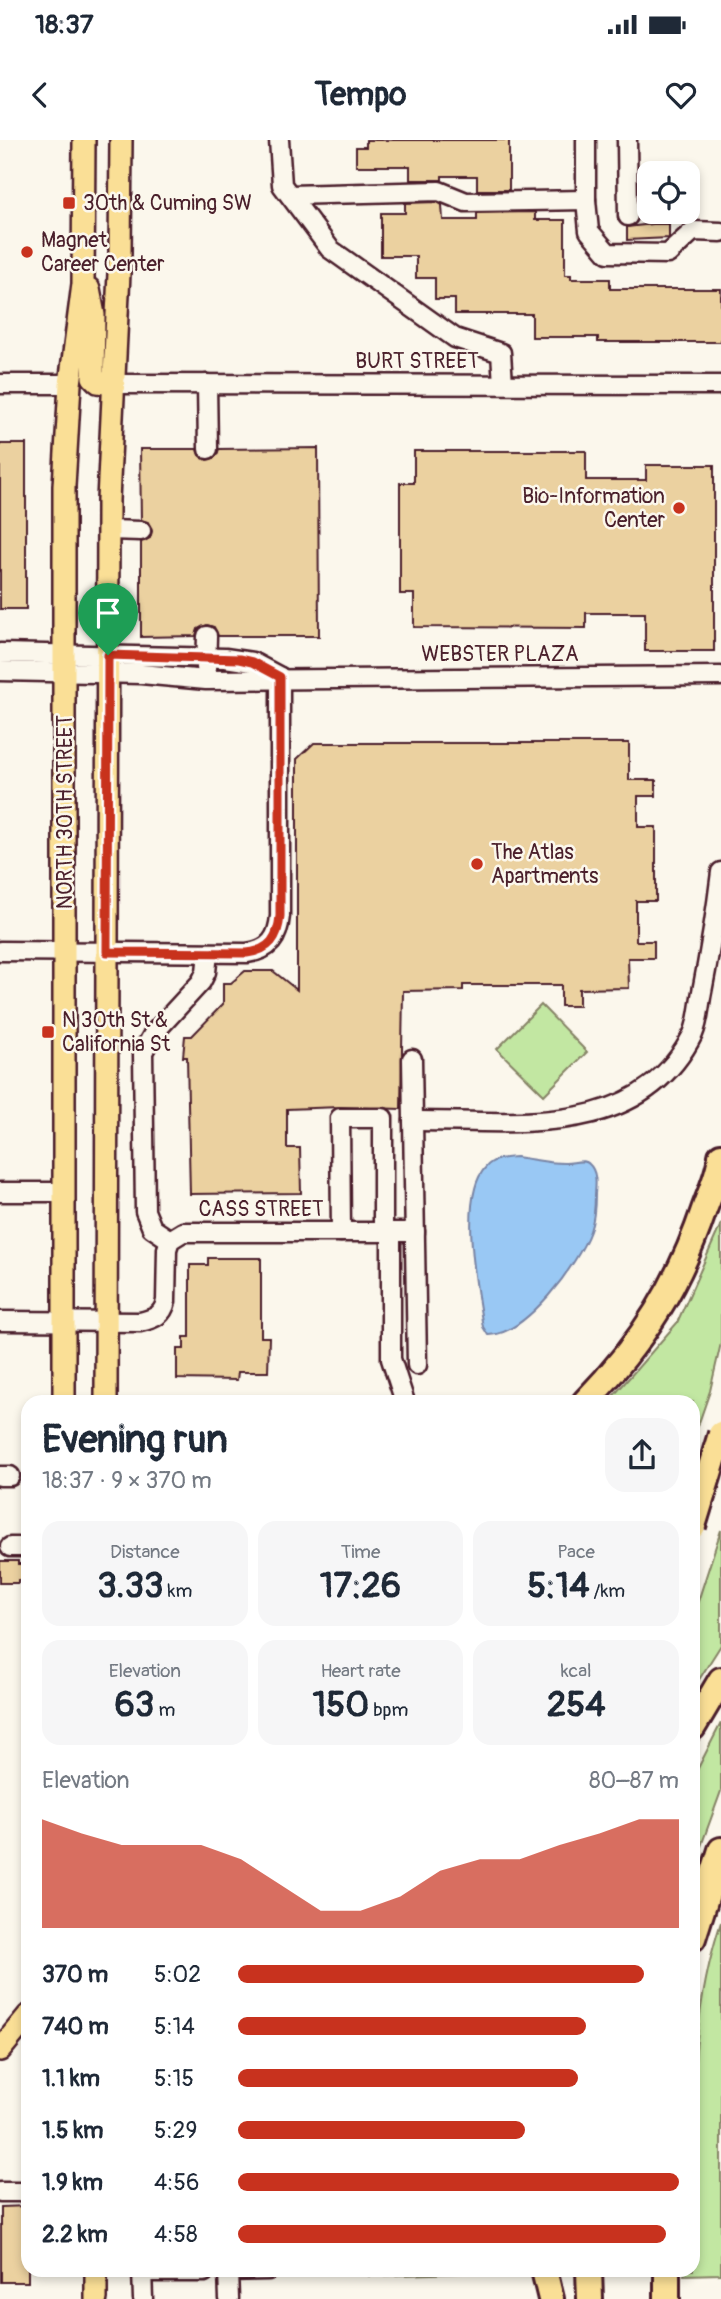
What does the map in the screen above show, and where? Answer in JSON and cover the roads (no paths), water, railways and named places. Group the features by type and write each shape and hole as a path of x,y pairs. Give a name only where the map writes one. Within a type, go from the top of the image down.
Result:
{"highway":[{"path":"591,1395 638,1342 662,1307 694,1240 721,1156"},
{"path":"700,1503 721,1434"},
{"path":"700,1500 721,1489"},
{"path":"700,1715 721,1680"},
{"path":"700,1916 721,1850"},
{"path":"546,2277 551,2299"},
{"path":"589,2277 590,2299"},
{"path":"667,2277 667,2299"}],"main road":[{"name":"NORTH 30TH STREET","path":"64,1395 65,473 70,384 84,256 84,140"},
{"name":"NORTH 30TH STREET","path":"106,1395 109,530 120,253 121,140"},
{"path":"84,256 94,315 93,377 98,382 113,384"},
{"path":"0,2050 21,2027"},
{"path":"96,2277 96,2299"}],"street":[{"path":"279,140 282,185 330,249 455,338 501,352 503,384"},
{"path":"586,140 589,231 608,253 668,254 694,231 721,232"},
{"path":"628,140 628,216"},
{"path":"290,195 439,191 466,202 586,200"},
{"path":"0,384 70,384"},
{"name":"BURT STREET","path":"113,384 721,385"},
{"path":"207,384 208,449"},
{"path":"109,530 141,531"},
{"path":"206,680 207,636"},
{"name":"WEBSTER PLAZA","path":"0,653 65,663 108,664 206,657 252,662 280,677"},
{"name":"WEBSTER PLAZA","path":"0,671 65,663"},
{"name":"WEBSTER PLAZA","path":"108,664 206,680 280,677 721,676"},
{"path":"0,951 255,952 270,945 277,935 280,916 280,677"},
{"path":"413,1121 568,1120 606,1111 642,1094 673,1065 694,1032 721,872"},
{"path":"0,1321 148,1320 164,1309 170,1240 152,1228 145,1211 144,1052 153,1034 201,982 206,972 208,953"},
{"path":"412,1059 417,1365"},
{"path":"341,1232 340,1118 383,1118 391,1359 403,1395"},
{"path":"0,1192 63,1192"},
{"name":"CASS STREET","path":"170,1240 183,1232 415,1232"},
{"path":"0,2192 21,2192"},
{"path":"142,2277 143,2299"},
{"path":"229,2299 234,2277"}],"water":[{"path":"516,1157 558,1163 587,1162 595,1178 593,1218 584,1245 548,1296 518,1324 503,1332 488,1335 483,1327 474,1267 471,1220 473,1199 478,1180 489,1164 499,1159"}],"place":[{"name":"30th & Cuming SW","path":"69,203"},
{"name":"Magnet Career Center","path":"27,252"},
{"name":"Bio-Information Center","path":"679,508"},
{"name":"The Atlas Apartments","path":"477,864"},
{"name":"N 30th St & California St","path":"48,1032"}]}
